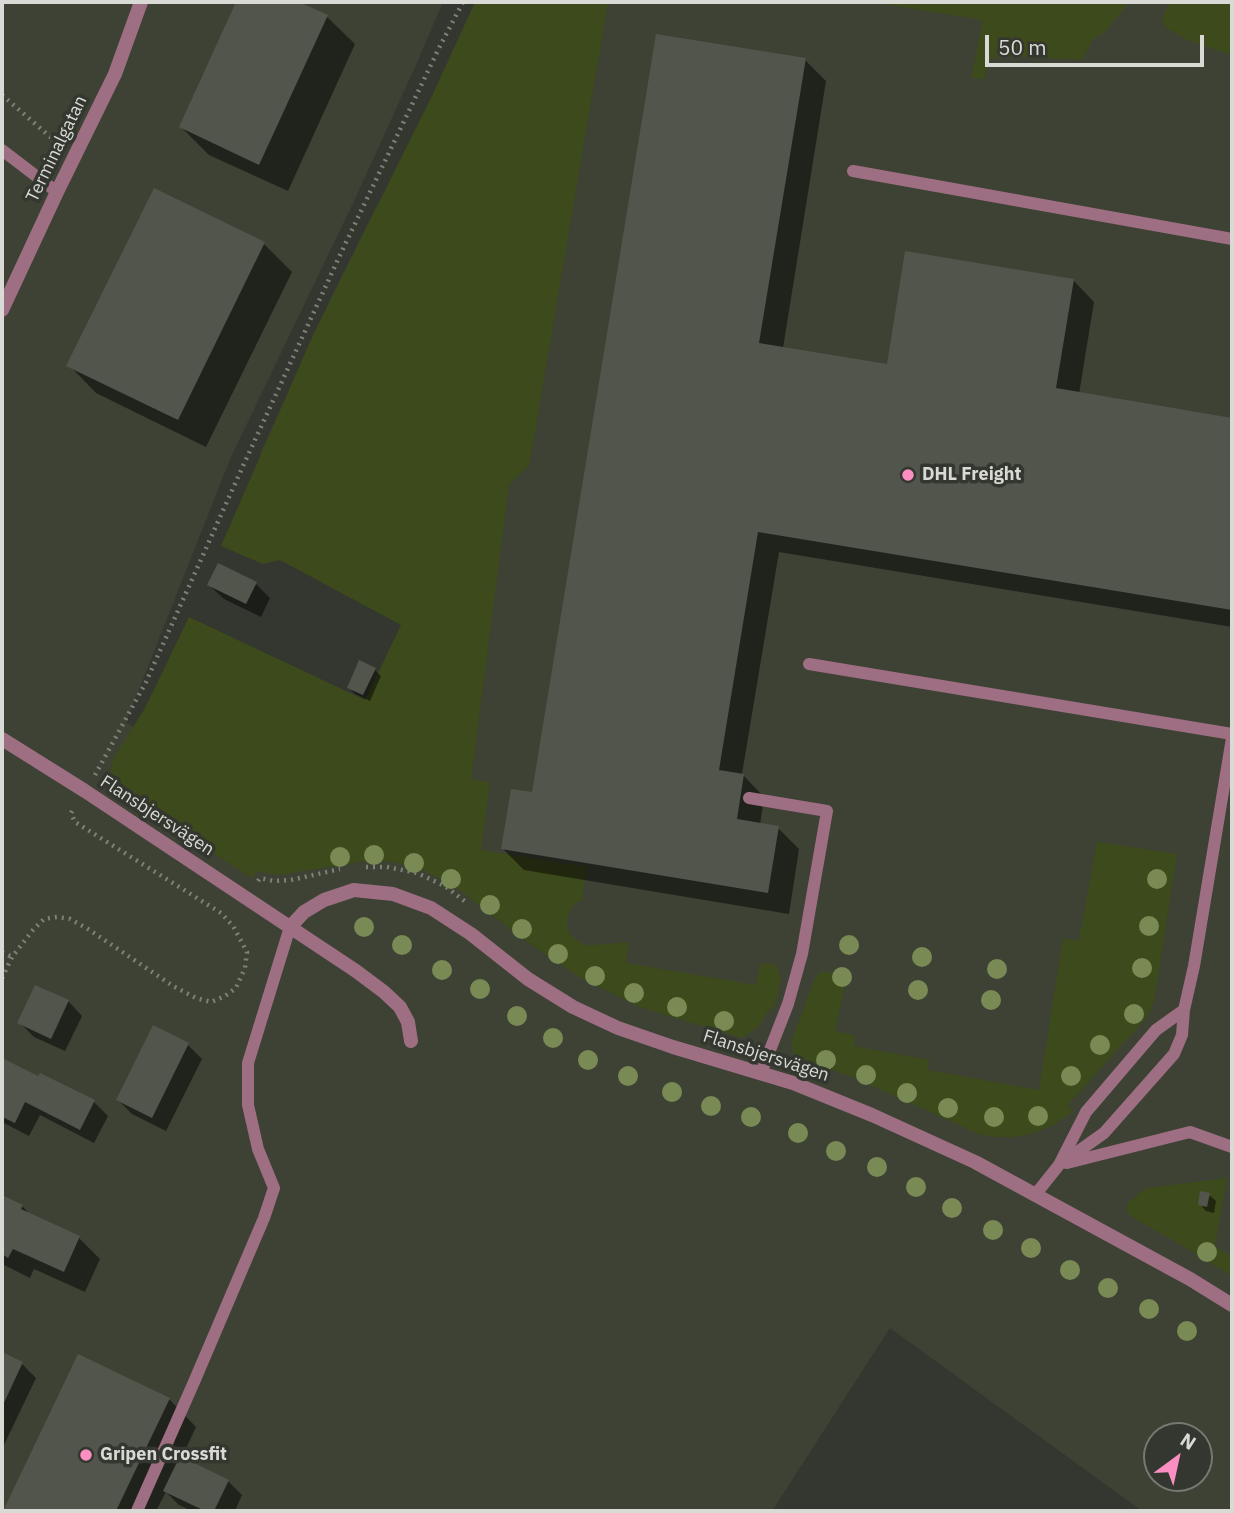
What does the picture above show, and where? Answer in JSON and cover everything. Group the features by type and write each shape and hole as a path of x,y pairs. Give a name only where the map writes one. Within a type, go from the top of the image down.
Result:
{"street":[{"name":"Terminalgatan","path":"2,310 115,74 141,2"},
{"name":"Flansbjersvägen","path":"2,739 356,971 400,1007 408,1022 411,1041"},
{"name":"Flansbjersvägen","path":"290,927 304,912 324,900 354,890 393,894 431,908 471,934 528,979 573,1007 618,1028 761,1073 872,1115 975,1162 1190,1279 1232,1305"}],"lane":[{"path":"2,150 57,192"},
{"path":"853,171 1232,240"},
{"path":"809,664 1232,736 1194,966 1184,1010 1182,1035 1174,1054 1104,1133 1059,1166"},
{"path":"749,797 827,811 802,954 789,1004 761,1073"},
{"path":"137,1511 264,1218 274,1188 258,1149 248,1105 248,1063 290,927"},
{"path":"1035,1195 1059,1166 1086,1111 1156,1030 1184,1010"},
{"path":"1059,1166 1190,1132 1232,1147"}],"path":[{"path":"2,978 20,944 44,919 57,917 70,919 88,929 173,986 196,998 211,1002 236,988 245,968 247,951 233,926 221,913 75,822 71,813 146,682 341,253 463,2"},
{"path":"248,899 260,878 291,880 352,867"},
{"path":"363,867 387,867 417,873 445,886 472,907"},
{"path":"2,952 12,957"}],"shaded area":[{"path":"2,2 443,2 355,199 231,457 126,722 314,841 452,548 260,454 375,209 438,101 504,2 1232,2 1232,1511 1142,1511 890,1328 772,1511 2,1511"}],"green space":[{"path":"475,2 608,2 529,466 509,484 471,780 490,782 481,850 587,867 582,900 570,909 568,931 582,944 629,942 626,963 756,985 760,963 773,964 777,967 781,979 775,1006 768,1011 759,1026 742,1038 642,1008 579,977 519,936 453,885 423,870 386,861 365,861 278,875 257,871 252,878 119,793 110,776 114,758 145,708 189,617 365,700 401,625 280,560 263,564 221,546 313,335 432,96"},
{"path":"871,2 1130,2 1104,33 1093,39 1082,60 1005,56 991,59 984,79 971,78 983,20"},
{"path":"1171,2 1232,2 1232,55 1187,40 1165,27 1162,18"},
{"path":"1097,842 1177,854 1154,1002 1148,1016 1067,1106 1073,1111 1054,1125 1016,1137 981,1135 852,1077 802,1058 792,1050 793,1037 815,978 821,972 827,972 847,976 835,1031 855,1035 854,1046 929,1060 928,1070 1039,1090 1063,938 1079,941"},
{"path":"1227,1178 1215,1246 1232,1257 1232,1276 1127,1212 1129,1202 1146,1188"}],"building":[{"path":"236,2 299,2 328,15 259,165 179,127"},
{"name":"DHL Freight","path":"656,34 806,58 759,343 887,364 905,251 1074,279 1056,388 1232,418 1232,610 758,532 719,770 744,774 737,819 779,826 768,893 501,849 511,789 532,792"},
{"path":"154,188 265,242 178,420 66,366"},
{"path":"218,563 257,582 246,604 207,585"},
{"path":"359,660 376,668 363,695 347,688"},
{"path":"35,985 69,1000 51,1039 17,1023"},
{"path":"153,1025 189,1043 152,1118 116,1100"},
{"path":"2,1058 95,1100 80,1130 25,1102 15,1123 2,1117"},
{"path":"1200,1191 1210,1193 1207,1207 1198,1205"},
{"path":"2,1195 23,1205 21,1209 80,1236 64,1272 13,1249 8,1258 2,1254"},
{"path":"2,1352 23,1362 2,1407"},
{"name":"Gripen Crossfit","path":"78,1354 170,1398 116,1511 3,1511"},
{"path":"180,1456 229,1480 214,1511 205,1511 163,1491"}],"place":[{"name":"DHL Freight","path":"908,475"},
{"name":"Gripen Crossfit","path":"86,1455"}]}
